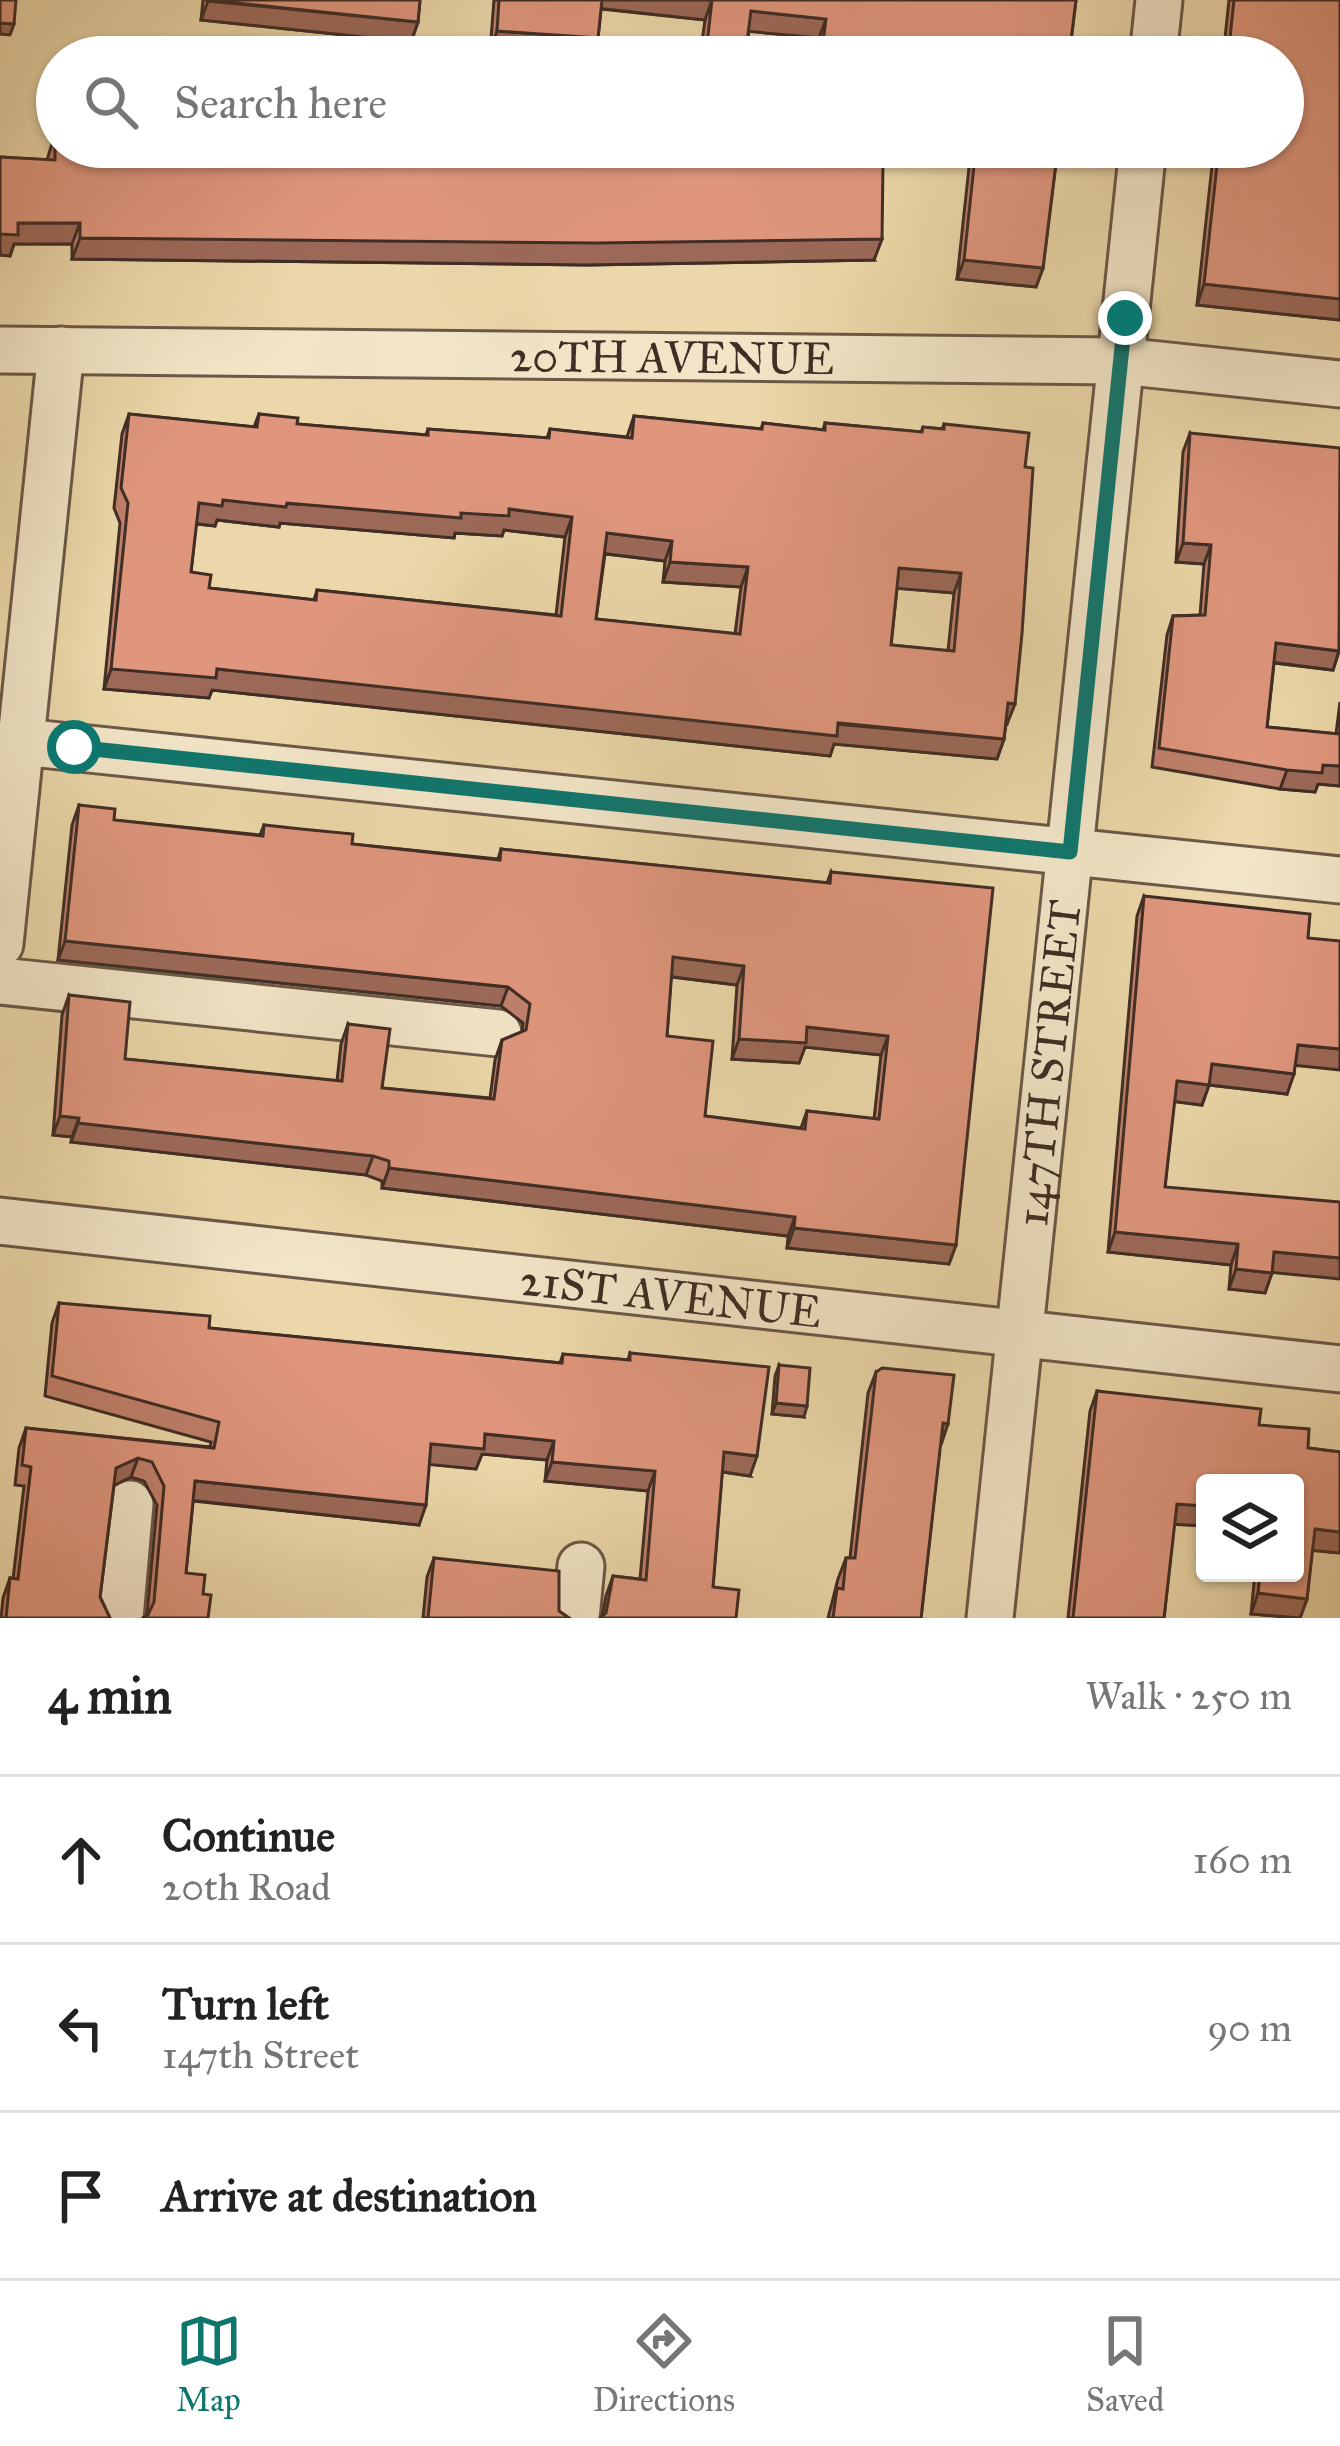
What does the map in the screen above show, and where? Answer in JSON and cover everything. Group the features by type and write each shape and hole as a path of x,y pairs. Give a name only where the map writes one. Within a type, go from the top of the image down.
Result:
{"street":[{"path":"1155,36 1159,0"},
{"name":"147TH STREET","path":"990,1618 1141,168"},
{"name":"20TH AVENUE","path":"0,350 1121,361 1340,384"},
{"path":"0,944 61,350"},
{"path":"22,742 1340,880"},
{"path":"0,981 498,1033"},
{"name":"21ST AVENUE","path":"0,1221 1340,1369"},
{"path":"120,1618 130,1504"},
{"path":"576,1618 581,1566"}],"building":[{"path":"0,0 16,0 14,24 0,23"},
{"path":"208,0 420,0 418,22"},
{"path":"499,0 602,0 598,36 497,31"},
{"path":"712,0 1076,0 1072,36 824,36 826,19 751,11 748,36 708,36"},
{"path":"1234,0 1340,0 1340,299 1204,284 1217,168 1304,168 1304,36 1230,36"},
{"path":"0,157 36,159 36,168 883,168 882,239 595,243 80,238 80,223 18,223 18,235 0,234"},
{"path":"974,168 1055,168 1043,268 964,260"},
{"path":"129,414 257,427 259,414 298,418 297,424 428,435 428,429 549,438 550,429 632,438 634,416 762,429 763,423 825,430 825,423 922,432 923,427 944,429 944,424 1029,433 1025,467 1033,468 1015,704 1008,703 1004,739 838,723 837,736 217,669 216,678 111,669 128,503 121,488","holes":["223,500 461,518 461,513 509,516 509,509 572,517 561,616 317,590 316,600 209,588 211,575 191,572 199,503 222,506","607,533 672,541 670,562 748,567 740,634 596,619","899,568 961,573 954,651 891,645"]},
{"path":"1190,433 1340,448 1339,651 1276,643 1267,727 1340,734 1340,766 1323,765 1322,773 1287,770 1159,748 1173,616 1205,615 1211,545 1183,543"},
{"path":"79,805 115,809 114,820 263,836 264,825 353,834 352,844 500,860 501,849 830,883 831,872 993,888 956,1245 794,1228 795,1217 389,1168 389,1161 373,1156 78,1123 79,1118 60,1116 69,995 130,1002 125,1059 342,1081 348,1024 390,1029 382,1088 494,1099 502,1040 526,1030 530,1004 508,987 65,941","holes":["673,957 744,966 739,1039 806,1043 807,1027 888,1036 879,1119 807,1111 805,1129 705,1116 713,1041 667,1036"]},
{"path":"1144,896 1310,914 1308,938 1340,941 1340,1049 1298,1045 1294,1074 1212,1064 1209,1085 1177,1081 1165,1187 1340,1202 1340,1258 1274,1252 1272,1273 1236,1269 1238,1244 1115,1232"},
{"path":"59,1303 210,1316 209,1328 562,1363 563,1354 630,1360 630,1353 769,1367 757,1456 724,1452 713,1587 739,1590 736,1618 600,1618 606,1613 613,1576 646,1580 655,1471 552,1462 554,1441 485,1434 484,1449 431,1444 426,1505 195,1481 186,1573 205,1575 203,1594 211,1595 208,1618 142,1618 154,1602 164,1486 152,1462 138,1458 116,1468 100,1597 110,1618 6,1618 10,1578 18,1579 31,1467 22,1465 26,1428 214,1448 219,1422 52,1376"},
{"path":"779,1365 810,1368 807,1406 776,1403"},
{"path":"882,1368 954,1375 948,1424 943,1423 921,1618 833,1618 837,1588 843,1589 846,1558 855,1558 876,1372"},
{"path":"1097,1391 1261,1409 1259,1425 1309,1429 1308,1448 1340,1452 1340,1532 1315,1529 1307,1599 1258,1593 1259,1582 1304,1582 1304,1474 1196,1474 1196,1505 1177,1504 1164,1618 1073,1618"},
{"path":"434,1558 559,1571 559,1611 569,1618 428,1618"}],"route":[{"path":"74,747 1070,852 1125,318"}]}
